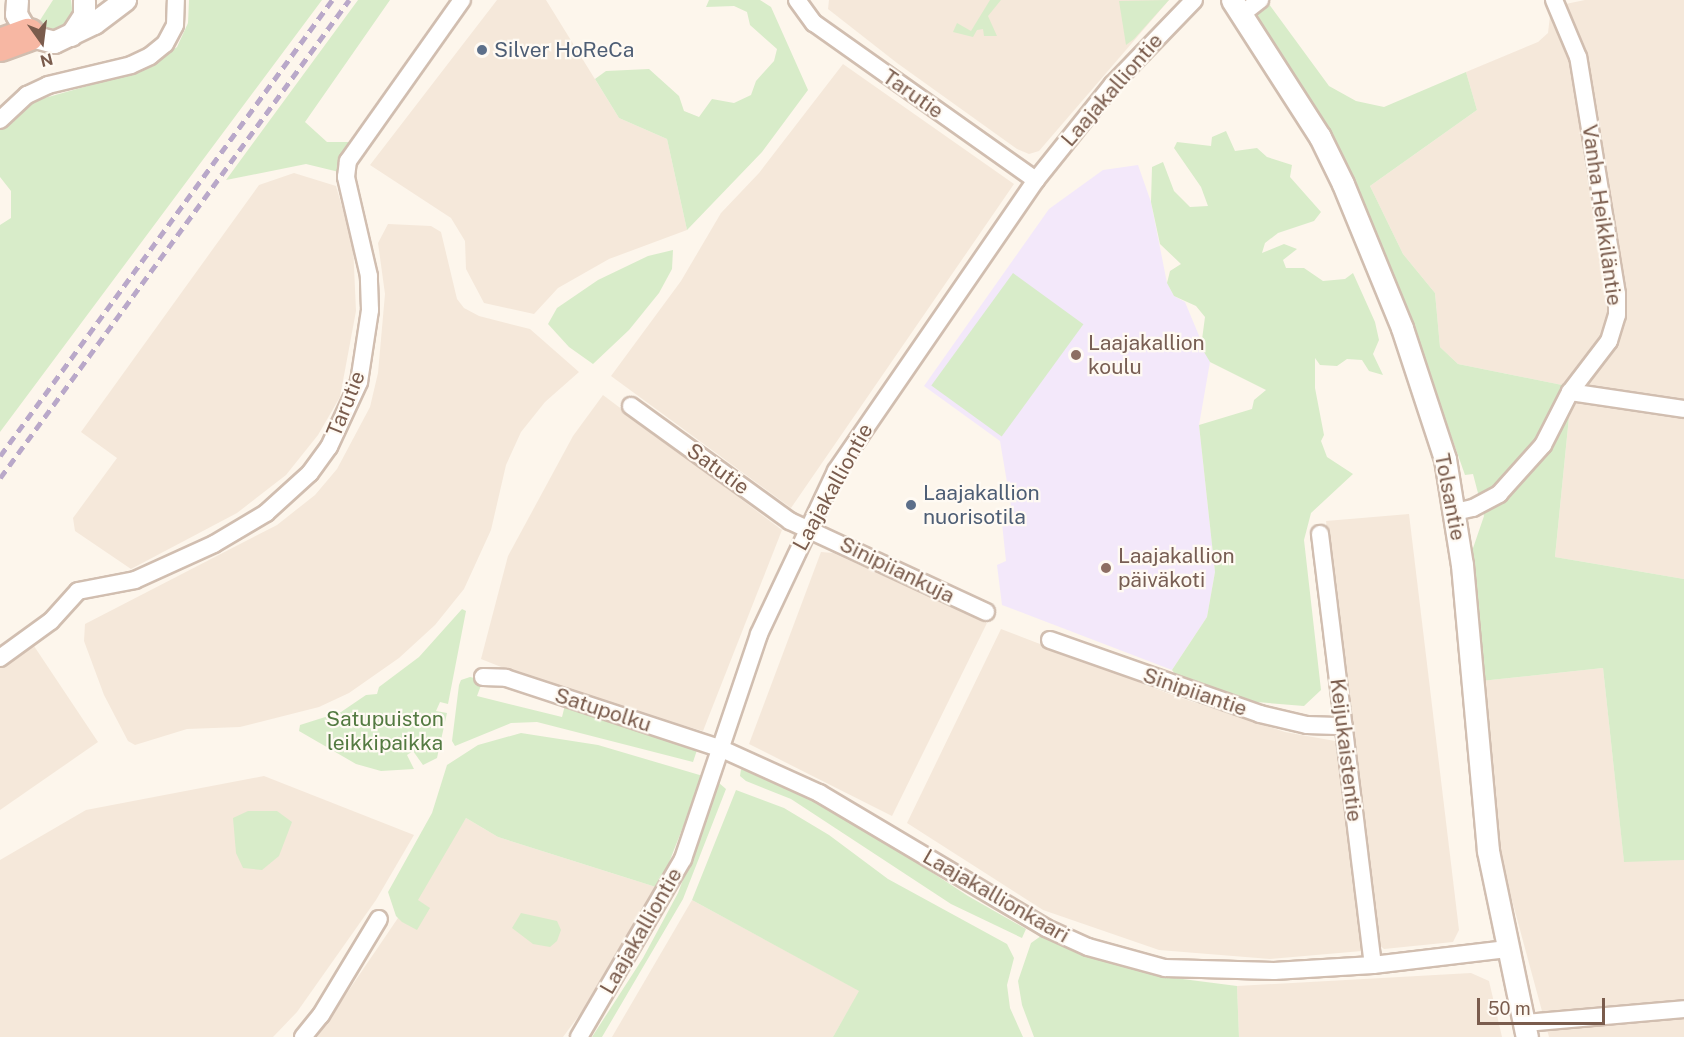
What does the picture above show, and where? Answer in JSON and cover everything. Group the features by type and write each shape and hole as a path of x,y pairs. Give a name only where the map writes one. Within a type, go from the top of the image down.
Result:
{"street":[{"path":"71,36 84,15 84,0"},
{"path":"13,2 20,26 14,40 54,42 71,36 124,0"},
{"path":"0,120 27,95 48,86 131,65 150,56 165,44 175,25 176,0"},
{"name":"Tarutie","path":"0,658 51,621 78,591 135,580 214,544 266,513 310,472 329,447 359,382 370,310 369,276 346,177 348,161 462,0"},
{"name":"Laajakalliontie","path":"579,1037 682,859 722,749 759,634 808,527 855,441 1036,180 1112,85 1194,0"},
{"path":"1237,7 1260,0"},
{"name":"Vanha Heikkiläntie","path":"1455,512 1473,508 1499,494 1543,446 1570,392 1609,341 1617,315 1617,294 1578,57 1554,0"},
{"name":"Tarutie","path":"798,1 814,23 1036,180"},
{"name":"Tolsantie","path":"1237,7 1320,137 1374,257 1445,459 1455,512 1488,851 1526,1030"},
{"path":"1570,392 1684,410"},
{"name":"Satutie","path":"631,406 790,521 808,527"},
{"name":"Sinipiiankuja","path":"808,527 986,612"},
{"name":"Keijukaistentie","path":"1320,534 1373,965"},
{"name":"Sinipiiantie","path":"1050,640 1260,714 1306,725 1344,726"},
{"name":"Satupolku","path":"483,676 506,678 722,749"},
{"name":"Laajakallionkaari","path":"722,749 819,793 1046,928 1088,947 1165,968 1274,971 1373,965 1507,949"},
{"path":"303,1037 333,997 379,919"},
{"path":"1526,1030 1684,1009"}],"shaded area":[{"path":"497,0 546,0 619,118 667,139 687,230 609,259 558,288 534,314 484,303 466,269 465,241 451,218 370,165"},
{"path":"829,0 1169,0 1039,151 1029,154 1017,149 897,63 828,9"},
{"path":"1585,0 1684,0 1684,579 1555,557 1572,387 1458,364 1440,347 1435,293 1403,254 1370,186 1477,110 1466,72 1538,42 1548,33 1551,7"},
{"path":"843,64 1014,184 791,508 611,376 681,281 721,213 759,173"},
{"name":"Laajakallion koulu","path":"1138,165 1151,202 1167,283 1174,296 1185,302 1210,362 1199,425 1215,572 1207,617 1172,670 1002,605 997,565 1006,561 1001,514 1012,512 1000,441 924,386 1049,209 1103,170"},
{"path":"294,173 336,186 353,244 356,311 340,397 318,435 286,475 237,513 131,569 75,531 73,518 117,458 81,432 259,185"},
{"path":"388,224 431,226 441,232 457,299 464,308 479,316 530,329 579,372 545,402 521,432 506,465 491,530 464,589 435,625 399,658 349,693 319,707 240,727 187,729 135,745 128,741 104,695 84,641 85,624 277,525 315,495 337,469 370,407 378,373 385,294 378,243"},
{"path":"603,395 782,530 703,731 570,694 481,659 508,556 573,436"},
{"path":"1409,514 1459,930 1453,942 1384,949 1379,945 1326,521"},
{"path":"821,552 833,553 987,623 892,816 749,744"},
{"path":"1001,629 1175,696 1285,732 1335,741 1339,751 1362,951 1270,959 1159,950 1043,910 907,823"},
{"path":"32,643 98,742 0,810 0,666"},
{"path":"1603,668 1624,861 1684,860 1684,1037 1549,1037 1500,856 1481,681"},
{"path":"264,776 414,835 376,900 297,1012 273,1037 0,1037 0,860 86,810"},
{"path":"466,818 498,837 659,888 595,994 563,1037 317,1037"},
{"path":"692,900 860,991 833,1037 612,1037"},
{"path":"1471,973 1489,981 1502,1037 1239,1037 1237,986"}],"green space":[{"path":"53,0 71,0 73,16 68,25 48,33 35,28"},
{"path":"189,0 322,0 0,432 0,225 11,218 11,191 0,177 0,129 12,115 34,101 141,71 177,47 188,23"},
{"path":"358,0 390,0 305,122 327,142 350,142 339,172 306,164 226,180"},
{"path":"709,0 760,0 771,7 808,90 762,152 687,230 667,139 619,118 595,79 606,71 649,69 679,96 684,111 699,117 712,99 734,103 751,95 756,81 774,61 777,49 750,25 747,12 734,6 706,7"},
{"path":"990,0 1001,0 988,16 997,36 984,36 983,29 977,30 973,37 953,32 957,23 971,31"},
{"path":"1169,0 1134,39 1126,45 1119,1"},
{"path":"1244,0 1266,0 1329,86 1356,101 1384,107 1466,72 1477,110 1370,186 1403,254 1435,293 1440,347 1458,364 1572,387 1555,557 1684,579 1684,860 1624,862 1603,668 1481,681 1471,554 1484,516 1473,474 1465,475 1396,280 1356,185 1309,97"},
{"path":"1226,131 1235,151 1257,148 1267,157 1292,165 1290,177 1321,212 1314,221 1278,233 1265,243 1262,253 1284,244 1297,249 1283,260 1286,268 1304,268 1323,281 1345,279 1353,273 1375,322 1379,340 1373,354 1383,375 1369,371 1362,360 1347,359 1337,366 1320,365 1315,358 1315,388 1324,435 1321,441 1327,457 1353,474 1311,513 1304,540 1321,690 1304,706 1221,699 1182,683 1172,670 1207,617 1215,572 1199,425 1252,409 1254,400 1266,390 1210,362 1201,347 1205,317 1196,306 1174,296 1167,283 1170,271 1181,264 1160,244 1151,202 1152,167 1163,162 1174,191 1190,207 1208,206 1201,187 1174,148 1177,142 1211,146 1212,137"},
{"path":"673,250 672,269 659,293 629,330 593,364 569,347 548,324 557,308 598,280 648,256"},
{"path":"1013,273 1083,324 1002,437 931,385"},
{"name":"Satupuiston leikkipaikka","path":"462,609 466,611 448,704 440,702 436,711 447,713 437,758 423,765 413,751 407,755 414,769 381,771 356,764 299,731 300,725 341,712 366,695 377,694 379,687 419,657"},
{"path":"470,677 483,680 477,696 562,717 565,705 697,750 693,762 537,722 511,723 455,746 452,741 459,685 461,680"},
{"path":"521,733 598,745 703,776 659,888 498,837 466,818 418,900 430,908 417,930 402,922 396,916 388,892 432,813 447,765 478,745"},
{"path":"741,769 780,783 872,833 968,896 1026,929 1022,938 951,904 791,799 746,781 740,776"},
{"path":"719,783 726,789 683,899 602,1037 592,1037 643,958 678,893"},
{"path":"736,790 784,808 829,835 888,879 1007,944 1014,958 1007,985 1010,1008 1023,1037 833,1037 859,991 692,900"},
{"path":"248,811 277,811 292,822 279,856 262,870 243,868 236,853 233,818"},
{"path":"521,913 557,921 561,930 557,941 550,947 533,944 512,928"},
{"path":"1041,936 1103,960 1167,977 1237,986 1239,1037 1034,1037 1022,1005 1018,981 1031,943"}],"railway":[{"path":"0,456 332,0"},
{"path":"0,478 349,0"}],"place":[{"name":"Silver HoReCa","path":"482,50"},
{"name":"Laajakallion koulu","path":"1076,355"},
{"name":"Laajakallion nuorisotila","path":"911,505"},
{"name":"Laajakallion päiväkoti","path":"1106,568"}]}
